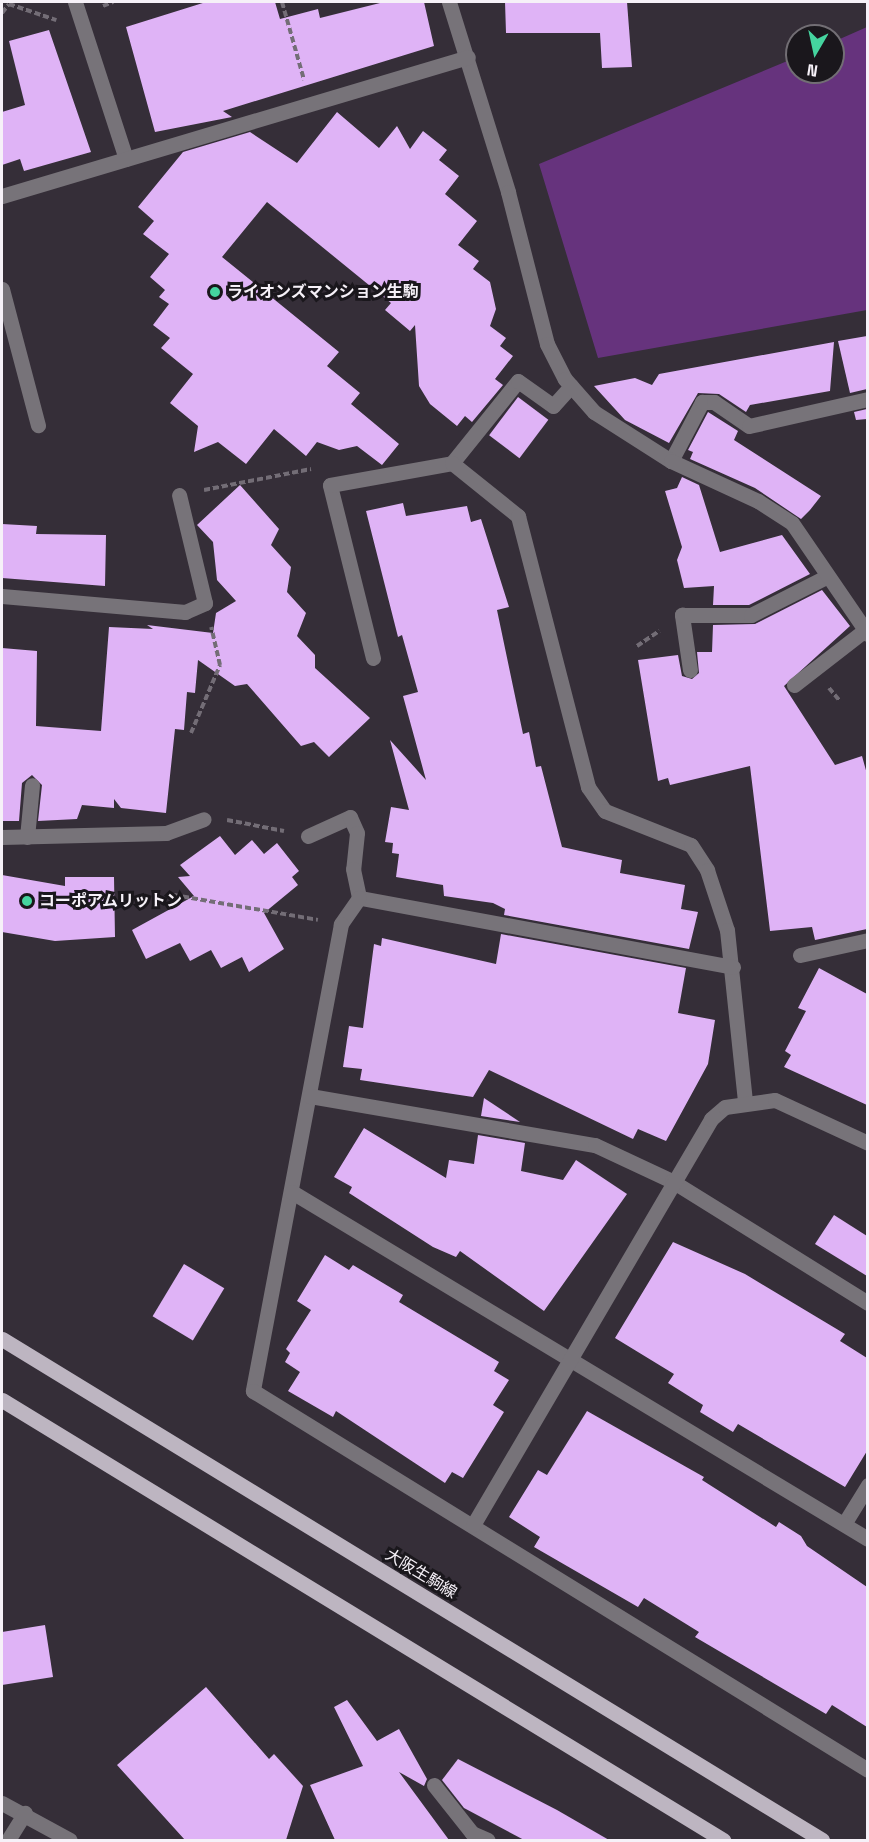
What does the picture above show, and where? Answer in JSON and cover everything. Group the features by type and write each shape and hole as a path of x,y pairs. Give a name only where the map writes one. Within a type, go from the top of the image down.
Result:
{"main road":[{"name":"大阪生駒線","path":"2,1339 822,1840"},
{"path":"2,1400 723,1840"}],"street":[{"path":"75,2 126,159"},
{"path":"449,2 468,57 547,344 571,386 594,412 671,461 758,501 792,524 826,577 866,632 794,685"},
{"path":"2,196 468,57"},
{"path":"2,289 38,425"},
{"path":"373,658 330,485 452,463 518,381 553,406 571,386"},
{"path":"671,461 702,402 714,402 749,426 867,399"},
{"path":"452,463 518,516 588,787 605,812 692,845 710,880 733,967 745,1102"},
{"path":"2,596 185,612 205,603 179,495"},
{"path":"690,670 682,615 751,615 826,577"},
{"path":"27,837 32,784"},
{"path":"308,836 350,817 357,833 353,869 360,898 341,924 253,1391 867,1770"},
{"path":"2,837 166,833 204,819"},
{"path":"360,898 733,967"},
{"path":"800,955 867,940"},
{"path":"310,1096 595,1146 672,1181 867,1304"},
{"path":"473,1526 569,1356 711,1119 725,1107 745,1102 775,1101 867,1143"},
{"path":"291,1192 569,1356 867,1539"},
{"path":"844,1524 867,1485"},
{"path":"434,1785 470,1837 488,1840"},
{"path":"2,1803 25,1813 70,1840"},
{"path":"8,1840 25,1813"}],"path":[{"path":"282,2 311,104"},
{"path":"179,495 313,468 330,485"},
{"path":"191,733 220,665 205,603"},
{"path":"204,819 308,836"},
{"path":"174,895 341,924"}],"shaded area":[{"path":"867,27 867,310 598,358 539,164 785,62 785,84 845,84 845,37"}],"building":[{"path":"206,2 275,2 280,19 318,9 320,18 384,2 424,2 434,46 223,111 232,117 155,132 126,27"},
{"path":"505,2 627,2 632,67 602,68 600,33 506,33"},
{"path":"49,30 91,152 24,171 20,159 2,165 2,112 25,105 9,41"},
{"name":"ライオンズマンション生駒","path":"337,112 379,148 397,126 410,149 423,131 447,150 439,160 459,176 445,194 477,221 458,245 479,261 473,269 490,282 496,309 490,326 506,338 500,346 513,356 495,379 503,385 472,422 465,416 457,426 430,404 419,386 415,325 410,331 385,310 391,303 267,202 222,257 339,352 327,366 360,393 351,404 399,444 382,465 357,446 339,450 317,442 306,456 274,429 246,464 218,442 194,452 198,426 170,403 193,374 161,348 170,338 153,325 169,304 159,297 165,290 150,277 169,254 143,234 154,221 138,207 183,152 250,132 297,163"},
{"path":"867,336 867,389 850,393 838,341"},
{"path":"834,342 830,391 750,405 746,412 719,394 698,393 669,443 625,420 594,386 635,378 652,385 659,374"},
{"path":"518,397 548,420 519,458 489,435"},
{"path":"867,409 867,419 856,420 854,412"},
{"path":"708,412 738,431 734,440 821,496 801,519 755,488 690,459 693,452 688,450"},
{"path":"682,477 699,485 720,552 782,535 810,574 749,605 713,605 714,586 684,588 677,560 682,547 665,491 677,488"},
{"path":"240,485 279,529 271,545 291,567 287,592 306,613 297,636 315,655 315,668 370,718 329,757 314,742 301,746 247,684 235,686 198,660 195,693 187,692 184,730 175,729 166,813 121,808 114,799 114,808 82,805 77,819 38,821 42,785 32,775 22,783 19,821 2,821 2,648 37,651 36,726 101,731 109,627 153,629 147,625 213,633 216,613 236,601 217,580 213,542 197,525"},
{"path":"403,503 406,516 467,506 471,522 481,519 509,607 497,610 523,734 529,732 536,767 541,766 562,847 622,860 620,873 685,885 681,909 698,912 689,949 504,915 505,909 493,903 444,896 443,885 396,877 399,854 392,853 393,843 385,842 391,807 409,810 390,740 426,780 403,696 418,692 402,635 398,637 366,511"},
{"path":"2,524 37,526 36,534 106,535 105,586 2,578"},
{"path":"822,590 850,626 784,686 835,765 862,756 867,774 867,929 815,940 812,927 770,931 750,766 670,785 668,778 658,781 638,660 678,655 682,676 692,679 699,673 697,652 712,652 713,625 755,624"},
{"path":"220,836 235,855 252,840 264,854 277,843 299,871 292,877 298,885 264,913 284,949 249,972 242,957 221,968 211,950 190,961 180,943 146,959 132,930 194,896 178,877 190,876 180,865"},
{"path":"2,875 65,886 65,877 114,877 115,937 55,941 2,932"},
{"path":"501,934 686,968 678,1013 715,1020 708,1064 666,1141 638,1129 633,1139 489,1070 473,1097 360,1080 362,1069 343,1067 349,1026 363,1028 374,944 381,946 382,938 496,964"},
{"path":"819,968 867,994 867,1105 784,1067 791,1055 785,1051 806,1011 798,1008"},
{"path":"484,1098 520,1122 481,1116"},
{"path":"364,1128 446,1178 449,1160 474,1164 478,1135 525,1143 521,1171 563,1180 576,1160 627,1194 544,1311 460,1251 456,1257 433,1247 349,1193 352,1187 334,1177"},
{"path":"834,1215 867,1236 867,1276 815,1244"},
{"path":"673,1242 745,1274 845,1334 840,1341 867,1358 867,1451 845,1487 738,1424 733,1432 700,1412 703,1405 668,1383 674,1374 615,1338"},
{"path":"325,1255 349,1270 353,1265 403,1295 399,1302 499,1362 494,1371 509,1380 493,1405 504,1412 463,1478 452,1472 445,1483 336,1411 333,1417 288,1391 300,1372 285,1362 290,1353 286,1349 311,1310 297,1301"},
{"path":"184,1264 224,1288 193,1340 153,1316"},
{"path":"587,1411 704,1477 702,1480 776,1527 779,1522 801,1536 807,1546 867,1587 867,1727 832,1705 826,1714 695,1637 699,1632 644,1598 638,1607 534,1547 540,1537 509,1517 538,1470 547,1475"},
{"path":"45,1625 53,1677 2,1685 2,1632"},
{"path":"206,1687 269,1759 274,1754 303,1786 286,1840 185,1840 117,1765"},
{"path":"347,1700 377,1741 399,1729 427,1779 424,1786 399,1772 449,1840 335,1840 310,1785 363,1766 334,1707"},
{"path":"458,1759 557,1810 609,1840 524,1840 464,1808 442,1780"}],"place":[{"name":"ライオンズマンション生駒","path":"215,292"},
{"name":"コーポアムリットン","path":"27,901"}]}
